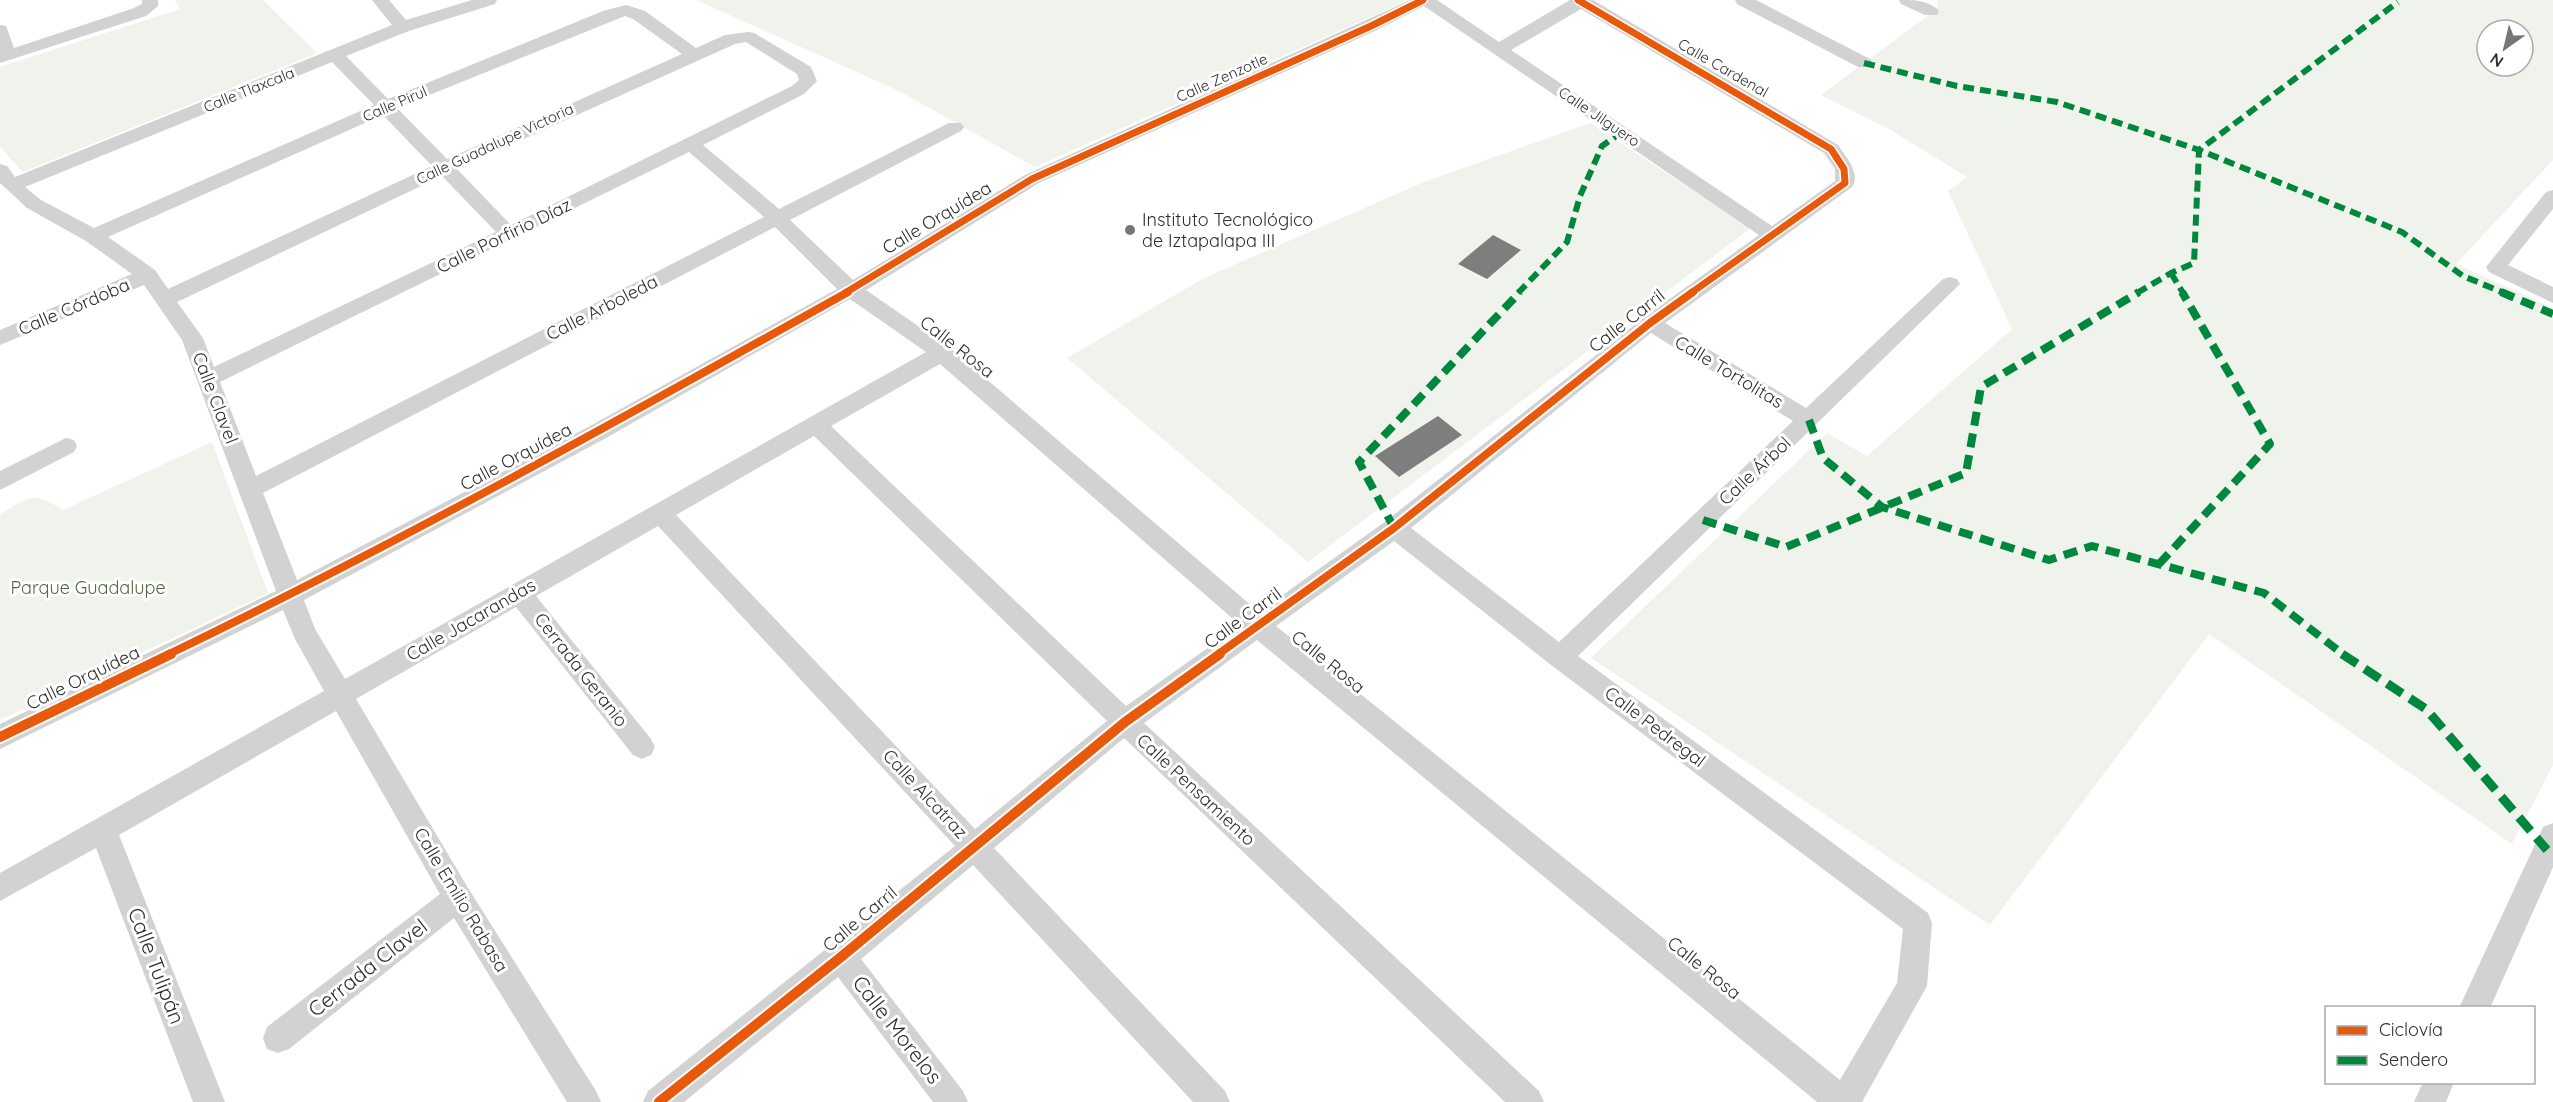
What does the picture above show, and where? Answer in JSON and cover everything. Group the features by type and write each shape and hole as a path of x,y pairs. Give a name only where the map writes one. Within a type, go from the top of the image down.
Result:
{"street":[{"path":"0,30 4,56 140,12 150,6 150,0"},
{"path":"380,0 403,27"},
{"name":"Calle Tlaxcala","path":"6,178 335,55 403,27 489,0"},
{"name":"Calle Jilguero","path":"1425,0 1771,234"},
{"name":"Calle Zenzotle","path":"1032,179 1425,0"},
{"path":"1743,0 1864,63"},
{"path":"1907,0 1931,11"},
{"path":"1498,50 1582,1"},
{"name":"Calle Cardenal","path":"1582,1 1831,149 1844,169"},
{"name":"Calle Pirul","path":"93,236 385,107 609,15 626,10 639,15 693,54"},
{"name":"Calle Guadalupe Victoria","path":"165,299 443,168 693,54 731,39 747,37 759,42 805,71 808,81 798,90"},
{"path":"335,55 509,234"},
{"name":"Calle Porfirio Díaz","path":"207,379 509,234 798,90"},
{"name":"Calle Arboleda","path":"249,489 955,127"},
{"name":"Calle Rosa","path":"691,144 776,217 851,290 942,353 1259,627 1844,1102"},
{"name":"Calle Carril","path":"666,1100 1125,722 1394,528 1650,323 1845,183 1844,169"},
{"name":"Calle Clavel","path":"6,178 34,204 93,236 148,275 192,338 289,596 304,632 340,695"},
{"name":"Calle Orquídea","path":"0,736 289,596 598,432 851,290 1032,179"},
{"path":"2553,196 2496,267 2553,296"},
{"name":"Calle Córdoba","path":"0,338 148,275"},
{"name":"Calle Árbol","path":"1560,657 1950,284"},
{"name":"Calle Tortolitas","path":"1650,323 1809,420"},
{"name":"Calle Jacarandas","path":"0,888 942,353"},
{"name":"Calle Pensamiento","path":"816,425 1125,722 1528,1102"},
{"path":"0,481 66,446"},
{"name":"Calle Alcatraz","path":"660,513 1214,1102"},
{"name":"Calle Pedregal","path":"1394,528 1560,657 1918,923 1912,986 1844,1102"},
{"name":"Cerrada Geranio","path":"519,593 642,747"},
{"name":"Calle Emilio Rabasa","path":"340,695 458,898 585,1102"},
{"name":"Calle Tulipán","path":"103,829 209,1102"},
{"path":"2475,1006 2553,836"},
{"name":"Cerrada Clavel","path":"278,1038 458,898"},
{"name":"Calle Morelos","path":"841,957 952,1102"},
{"path":"2430,1102 2439,1084"}],"green space":[{"path":"175,0 263,0 317,53 23,172 0,147 0,67 180,9"},
{"path":"696,0 1408,0 1035,167 899,91"},
{"path":"1938,0 2553,0 2553,160 2456,264 2553,308 2553,765 2512,844 2209,634 1990,925 1591,658 1827,433 1867,456 2012,329 1948,191 1967,177 1889,129 1821,95 1937,9"},
{"path":"1590,123 1751,228 1308,562 1067,358 1204,278 1424,182"},
{"name":"Parque Guadalupe","path":"212,442 268,593 0,720 0,515 31,498 45,500 63,510"}],"building":[{"path":"1493,235 1521,250 1487,279 1458,264"},
{"path":"1438,416 1462,435 1399,477 1375,456"}],"marked path":[{"path":"1703,520 1786,547 1966,473 1981,387 2171,273 2194,263 2199,150 2398,2"},
{"path":"1864,63 1957,86 2057,102 2199,150 2402,232 2463,276 2553,314"},
{"path":"1394,528 1359,462 1567,242 1580,196 1602,146 1622,132"},
{"path":"2159,564 2270,444 2171,273"},
{"path":"1809,420 1823,458 1882,507 2049,560 2092,546 2264,593 2347,658 2426,709 2547,850"}],"cycle path":[{"path":"0,737 289,596 598,432 851,290 1032,179 1371,26 1423,0"},
{"path":"659,1102 841,957 1125,722 1394,528 1650,323 1845,183 1844,169 1831,149 1578,0"}],"place":[{"name":"Instituto Tecnológico de Iztapalapa III","path":"1130,230"}]}
